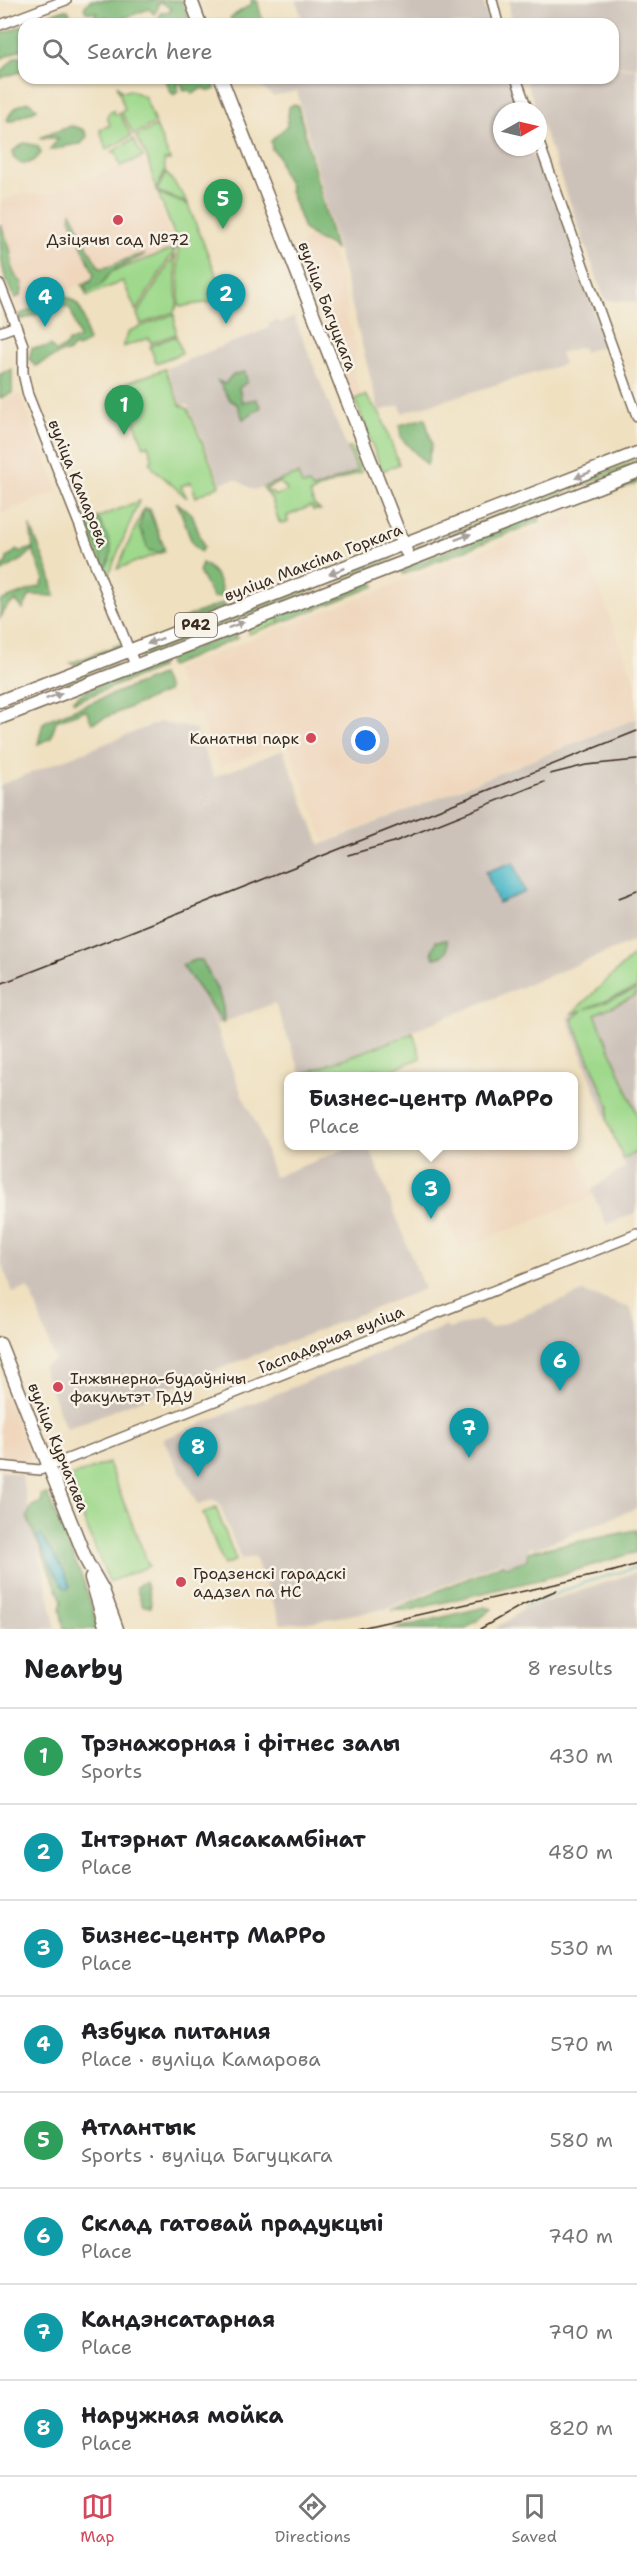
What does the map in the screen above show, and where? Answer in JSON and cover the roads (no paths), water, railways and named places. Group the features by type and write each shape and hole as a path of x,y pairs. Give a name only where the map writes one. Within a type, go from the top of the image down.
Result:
{"main road":[{"path":"191,0 198,18"},
{"name":"вуліца Багуцкага","path":"223,84 409,558"},
{"name":"вуліца Максіма Горкага","path":"0,701 637,453"},
{"name":"вуліца Максіма Горкага","path":"0,718 409,558 637,472"},
{"name":"вуліца Курчатава","path":"0,1344 87,1562 107,1629"},
{"name":"вуліца Курчатава","path":"87,1562 103,1590 117,1629"},
{"path":"107,1629 110,1627 117,1629"}],"street":[{"path":"18,18 66,0"},
{"path":"492,0 496,18"},
{"path":"0,25 18,18"},
{"path":"518,84 525,102"},
{"path":"544,156 637,416"},
{"name":"вуліца Камарова","path":"0,285 23,345 23,373 27,395 135,665"},
{"path":"0,332 16,326"},
{"name":"Гаспадарчая вуліца","path":"0,1466 40,1470 637,1234"}],"water":[{"path":"514,862 525,892 498,903 486,872"},
{"path":"41,1535 64,1572 70,1586 68,1589 65,1588 46,1557 37,1536"}],"waterway":[{"path":"523,1607 586,1582 637,1567"}],"railway":[{"path":"52,963 637,731"},
{"path":"550,774 586,765 637,760"},
{"path":"348,855 394,842 544,782"},
{"path":"619,898 637,891"},
{"path":"0,984 59,961"},
{"path":"611,1572 637,1564"},
{"path":"356,1629 618,1570"},
{"path":"480,1629 522,1605 557,1590"}],"place":[{"name":"Дзіцячы сад №72","path":"118,220"},
{"name":"Атлантык","path":"223,229"},
{"name":"Інтэрнат Мясакамбінат","path":"226,324"},
{"name":"Азбука питания","path":"45,327"},
{"name":"Трэнажорная і фітнес залы","path":"124,435"},
{"name":"Канатны парк","path":"311,738"},
{"name":"Бизнес-центр МаРРо","path":"431,1219"},
{"name":"Інжынерна-будаўнічы факультэт ГрДУ","path":"58,1387"},
{"name":"Склад гатовай прадукцыі","path":"560,1391"},
{"name":"Кандэнсатарная","path":"469,1458"},
{"name":"Наружная мойка","path":"198,1477"},
{"name":"Гродзенскі гарадскі аддзел па НС","path":"181,1582"}]}
